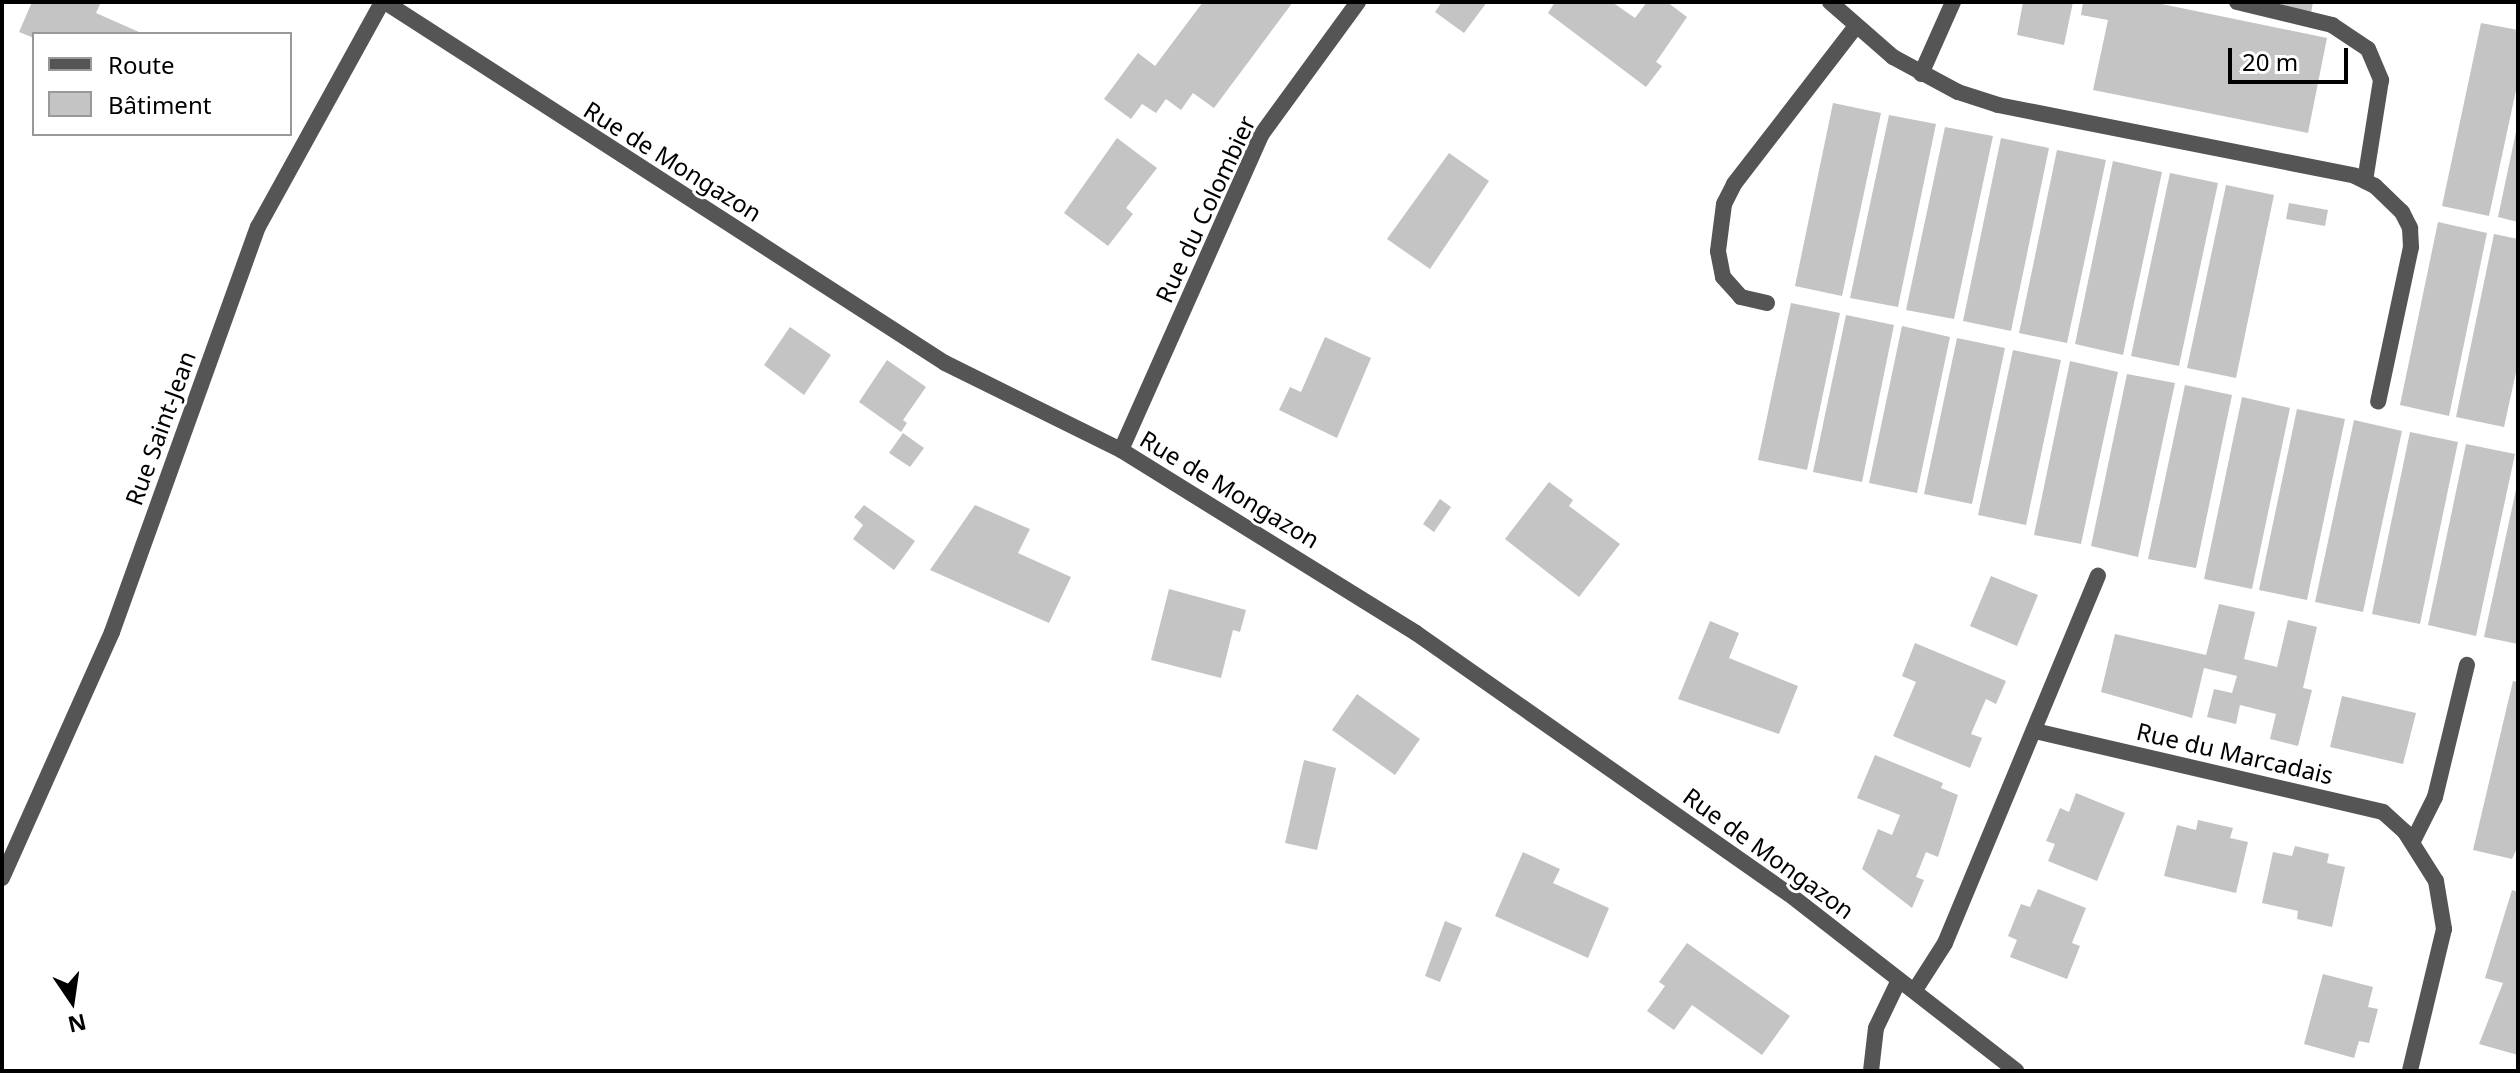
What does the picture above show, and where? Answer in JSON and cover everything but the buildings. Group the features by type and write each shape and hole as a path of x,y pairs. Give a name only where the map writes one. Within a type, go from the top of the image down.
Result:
{"street":[{"name":"Rue de Mongazon","path":"383,2 945,363 1121,450 1416,633 1789,894 2016,1071"},
{"name":"Rue Saint-Jean","path":"2,878 112,632 258,227 383,2"},
{"name":"Rue du Colombier","path":"1121,450 1261,135 1358,2"},
{"path":"1830,2 1856,26 1921,74 1998,105 2365,181 2391,200 2410,228 2411,247 2378,402"},
{"path":"1921,74 1953,2"},
{"path":"2237,2 2332,25 2368,49 2381,80 2365,181"},
{"path":"1767,303 1741,297 1723,277 1718,251 1724,204 1734,184 1856,26"},
{"path":"1915,990 1945,943 2098,576"},
{"path":"2413,841 2435,797 2467,665"},
{"name":"Rue du Marcadais","path":"2035,731 2383,812 2413,841 2436,881 2444,929 2410,1071"},
{"path":"1871,1071 1876,1028 1899,980"}]}
